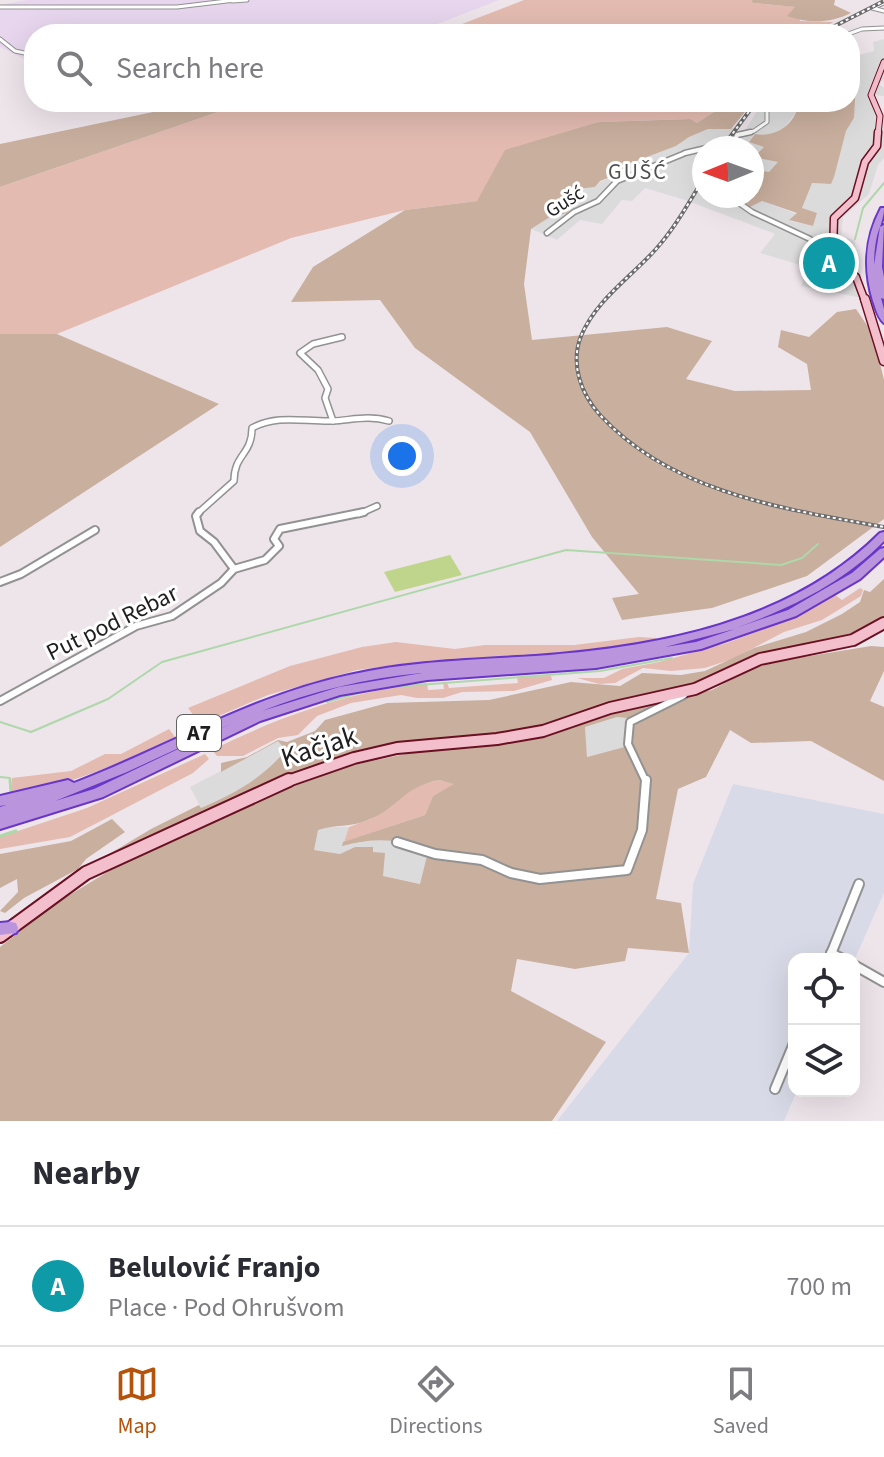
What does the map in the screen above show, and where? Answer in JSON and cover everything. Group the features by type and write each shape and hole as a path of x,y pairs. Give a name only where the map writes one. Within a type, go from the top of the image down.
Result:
{"highway":[{"path":"884,204 871,240 869,266 884,320"},
{"path":"884,227 878,267 884,297"},
{"name":"A7","path":"0,812 89,784 267,703 349,679 402,670 598,655 681,641 767,613 817,588 854,563 884,535"},
{"name":"A7","path":"0,823 89,796 256,718 339,691 427,676 596,664 697,646 792,613 856,576 884,551"},
{"path":"0,801 101,773 243,708 299,687 373,670 402,670"},
{"path":"0,831 99,798 239,731 339,691"}],"street":[{"path":"0,7 38,1 247,0"},
{"path":"884,3 872,8 884,11"},
{"path":"860,30 884,28"},
{"path":"0,39 15,51 24,53"},
{"path":"0,46 6,45"},
{"path":"884,62 871,95 880,121 877,146 865,162 855,198 834,218 832,251 838,262 856,277 874,322 884,361"},
{"path":"737,136 753,132 767,122 767,112"},
{"name":"Gušć","path":"547,233 574,212 598,201 617,181 692,151"},
{"path":"748,208 810,239 821,260 838,262"},
{"path":"333,421 325,398 328,389 318,370 300,353 313,344 342,337"},
{"path":"234,569 214,542 200,531 196,516 201,506 219,496 234,481 234,466 252,443 252,428 292,419 333,421 368,415 389,421"},
{"name":"Put pod Rebar","path":"0,701 136,626 172,616 221,583 234,569 265,560 276,550 278,541 274,539 280,529 354,516 377,506"},
{"path":"0,582 21,574 95,530"},
{"name":"Kačjak","path":"4,931 86,873 292,779 354,758 397,748 525,735 610,708 685,692 713,682 755,660 853,640 884,623"},
{"name":"Kačjak","path":"397,842 435,854 482,860 511,873 540,879 627,870 636,858 647,785 629,752 628,726 633,719 685,692"},
{"path":"831,953 859,884"},
{"path":"860,968 884,982"},
{"path":"775,1089 788,1058"}],"shaded area":[{"path":"27,0 499,0 438,24 24,24 24,59 0,47 0,5"},
{"path":"524,0 751,0 753,3 797,7 800,21 833,22 830,24 462,24"},
{"path":"751,0 835,0 834,5 851,13 835,19 804,20 787,16 795,7 753,3"},
{"path":"884,39 884,79 879,85 884,87 884,96 875,95 884,116 884,158 878,165 869,194 843,217 841,237 855,240 856,271 867,299 801,286 807,267 760,253 775,234 706,208 764,208 764,202 797,214 790,221 813,226 817,213 802,209 809,187 812,183 831,184 846,131 854,112 860,112 860,54 874,51 873,42"},
{"path":"153,112 218,112 0,187 0,144"},
{"path":"218,112 714,112 697,123 689,119 599,122 477,201 405,210 291,238 57,334 0,334 0,187"},
{"path":"714,112 745,112 731,129 708,129 676,146 631,163 595,187 577,189 568,201 572,203 567,213 550,217 531,229 524,284 532,340 667,327 712,341 686,379 735,391 811,390 807,364 778,347 781,330 809,337 837,312 856,309 873,334 884,380 884,519 807,576 712,608 622,620 612,598 639,594 592,537 530,432 415,348 380,300 291,302 313,267 405,210 477,201 505,150 599,122 690,119 697,123"},
{"path":"757,112 796,112 780,133 770,137 755,134 692,136 692,203 645,188 632,201 622,200 602,224 580,220 557,240 531,229 550,217 567,212 572,203 567,201 577,189 595,187 631,163 676,146 689,137 708,129 723,127 738,128 738,132 745,130"},
{"path":"796,112 854,112 831,184 812,183 802,208 817,213 813,226 789,220 797,213 764,202 764,171 769,172 778,162 764,159 764,136 754,136 770,134 789,123"},
{"path":"764,159 779,162 769,172 764,171"},
{"path":"0,334 57,334 219,404 0,547"},
{"path":"884,579 884,618 855,635 757,655 708,680 629,697 519,732 359,752 249,792 96,862 151,829 236,791 268,769 286,750 278,741 221,772 221,763 247,757 278,740 287,742 315,731 325,720 387,703 489,700 571,682 620,686 642,673 681,675 705,671 754,648 806,632 842,614 860,602 864,590 870,592"},
{"path":"860,588 863,590 861,596 822,620 784,632 732,659 705,668 671,671 643,668 615,683 599,684 577,678 604,678 622,669 727,643 790,619 835,595 842,600"},
{"path":"639,637 656,638 658,641 562,655 357,670 268,695 200,724 188,708 290,666 362,647 396,642 455,649 485,645 574,645"},
{"path":"871,646 884,647 884,671 870,701 884,707 884,781 811,741 751,743 730,730 706,777 678,789 656,899 681,903 689,953 628,948 625,961 575,969 517,959 511,991 606,1042 552,1121 0,1121 0,947 58,902 119,865 257,800 349,766 419,751 474,748 548,735 618,712 712,690 747,671 773,662","holes":["617,717 635,719 632,745 587,757 585,727","439,780 454,784 433,796 425,815 343,842 342,846 386,840 429,848 420,884 383,876 385,853 373,852 373,847 355,847 340,854 314,850 318,830 368,820 416,788"]},
{"path":"551,676 552,680 514,691 462,692 443,698 401,695 351,703 317,716 298,735 278,738 243,756 217,756 212,750 290,716 371,692 427,683 428,690 444,689 443,682 447,682 449,688 518,683 517,677"},
{"path":"617,717 636,719 632,745 587,757 585,727"},
{"path":"169,729 175,737 135,756 75,779 12,797 12,778 71,771 105,754 121,754"},
{"path":"278,741 286,750 269,771 225,798 201,808 190,787"},
{"path":"205,754 209,759 193,773 70,837 0,849 0,837 87,808"},
{"path":"439,780 456,784 433,796 425,815 344,842 349,827 371,819 418,785"},
{"path":"733,784 884,814 884,893 858,953 788,953 788,1097 794,1097 784,1121 557,1121 689,953 693,884"},
{"path":"112,819 125,832 86,859 78,869 24,898 5,913 0,911 18,892 17,879 0,888 0,854 71,841"},
{"path":"349,827 343,845 362,840 397,839 429,848 421,884 383,876 373,852 355,847 340,854 313,850 318,829"}],"green space":[{"path":"450,555 462,575 395,592 384,572"}],"waterway":[{"path":"855,239 863,208 884,183"},
{"path":"883,264 884,244"},
{"path":"0,722 31,732 108,699 162,662 566,550 781,565 802,558 818,544"},
{"path":"379,688 600,671 672,658"},
{"path":"327,702 373,689"},
{"path":"0,777 10,780"},
{"path":"10,780 11,792"},
{"path":"0,836 16,831"}],"railway":[{"path":"839,24 884,1"},
{"path":"731,136 749,112"},
{"path":"692,198 663,241 605,300 581,336 577,368 587,398 600,415 629,441 661,463 695,480 769,504 884,527"}],"place":[{"name":"Belulović Franjo","path":"829,263"}],"district":[{"name":"GUŠĆ","path":"638,172"}]}
